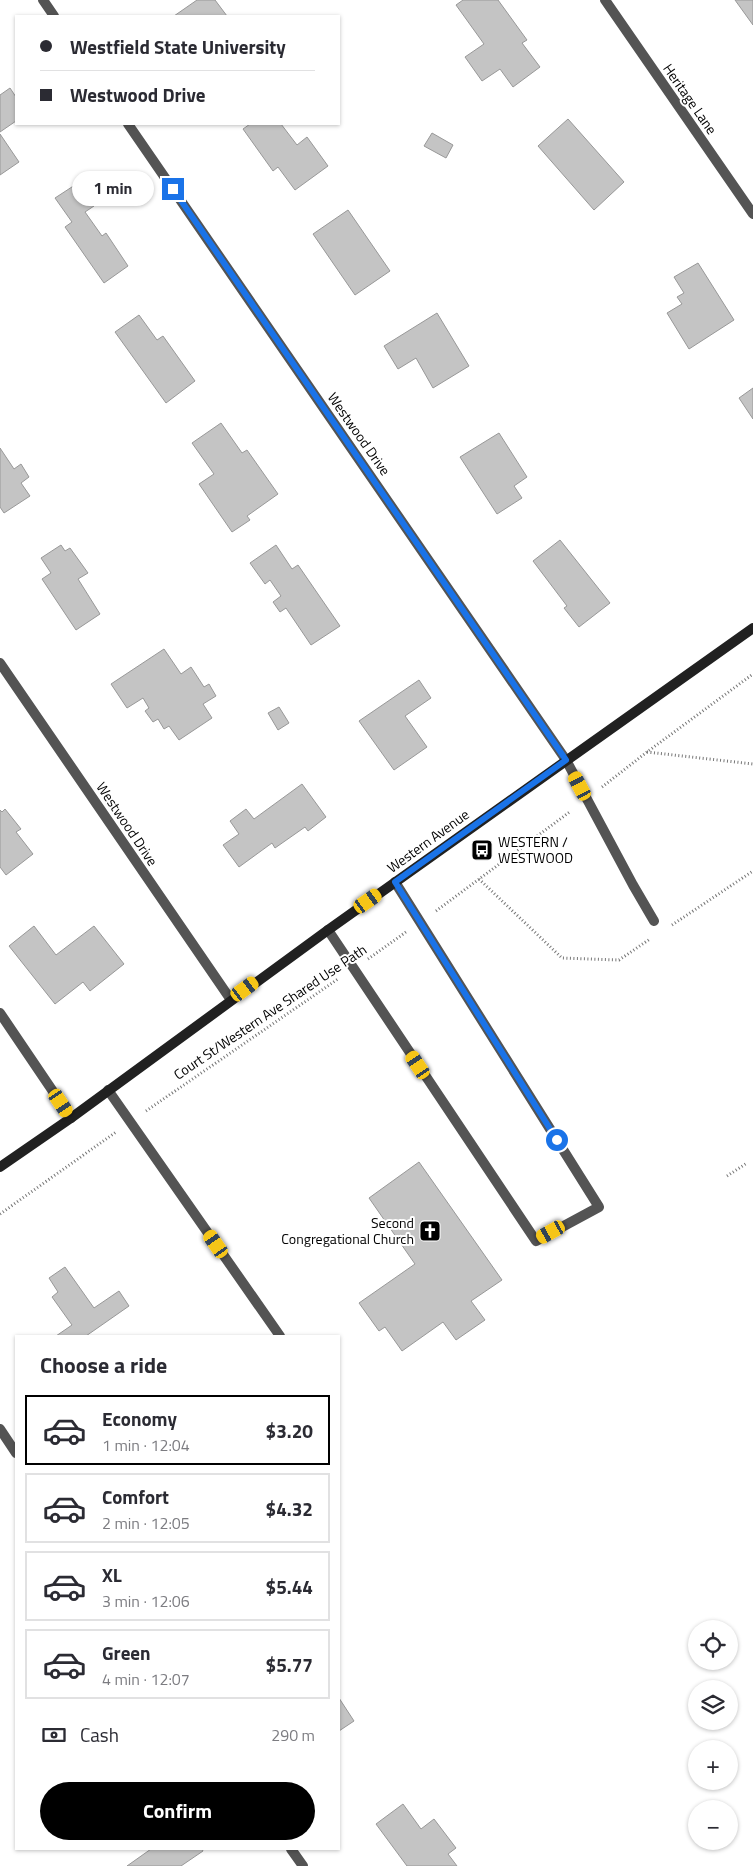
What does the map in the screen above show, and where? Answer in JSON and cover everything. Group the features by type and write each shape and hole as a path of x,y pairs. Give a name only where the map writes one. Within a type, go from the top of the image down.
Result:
{"main road":[{"name":"Western Avenue","path":"0,1167 71,1118 395,882 753,628"}],"street":[{"path":"43,0 53,15"},
{"name":"Heritage Lane","path":"605,0 753,214"},
{"name":"Westwood Drive","path":"129,125 566,760 654,921"},
{"name":"Westwood Drive","path":"0,663 231,1000"},
{"path":"328,930 536,1241 599,1207 395,882"},
{"path":"0,1012 71,1118"},
{"path":"108,1090 279,1335"},
{"path":"0,1429 15,1452"},
{"path":"292,1850 303,1866"}],"path":[{"path":"626,769 753,674"},
{"path":"647,752 753,764"},
{"name":"Court St/Western Ave Shared Use Path","path":"0,1214 130,1122 420,923 551,826"},
{"path":"479,879 562,958"},
{"path":"726,1176 747,1163"}],"building":[{"path":"197,0 215,0 226,15 175,15"},
{"path":"463,0 498,0 527,40 522,43 540,67 513,87 500,69 482,81 465,57 484,44 456,5"},
{"path":"735,0 753,0 753,25"},
{"path":"10,88 15,96 15,122 0,132 0,95"},
{"path":"568,119 624,182 594,210 538,146"},
{"path":"249,125 282,125 297,145 307,137 328,166 295,190 278,167 273,171 243,129"},
{"path":"432,133 453,145 446,158 424,146"},
{"path":"0,134 19,162 0,175"},
{"path":"78,183 94,206 85,212 102,236 106,233 128,266 104,283 65,227 72,222 55,198"},
{"path":"348,210 390,271 355,295 313,234"},
{"path":"698,263 734,320 689,349 667,313 682,304 677,297 684,293 674,277"},
{"path":"437,313 469,366 433,388 416,358 398,369 384,346"},
{"path":"139,315 157,340 163,336 195,381 166,403 115,332"},
{"path":"753,388 753,419 739,398"},
{"path":"221,423 242,453 247,450 278,494 247,516 250,520 232,532 199,484 214,474 192,443"},
{"path":"499,433 527,477 514,486 522,498 497,514 460,457"},
{"path":"0,448 14,469 21,464 29,477 21,483 30,496 4,513 0,507"},
{"path":"560,540 610,603 579,627 564,608 567,606 533,561"},
{"path":"61,545 65,551 70,548 88,573 78,579 100,614 76,630 42,579 51,573 41,558"},
{"path":"276,545 292,569 298,565 340,626 311,645 286,608 280,612 273,602 281,596 270,580 265,584 250,563"},
{"path":"164,649 181,674 191,667 204,687 209,684 216,696 203,704 212,718 179,740 169,726 164,729 158,719 153,722 145,711 149,708 143,698 127,708 111,684"},
{"path":"419,680 431,698 405,716 427,747 394,770 359,721"},
{"path":"279,707 289,723 278,730 268,713"},
{"path":"302,784 326,817 308,831 305,827 275,848 272,843 239,867 223,845 239,834 230,821 246,809 254,819"},
{"path":"5,809 21,829 16,832 33,854 6,875 0,867 0,810 2,812"},
{"path":"34,926 56,955 94,926 124,964 90,991 83,982 55,1004 9,946"},
{"name":"Second Congregational Church","path":"419,1162 502,1280 471,1301 485,1320 456,1340 443,1322 402,1351 385,1327 379,1331 359,1303 415,1264 369,1198"},
{"path":"65,1267 94,1308 119,1291 129,1306 87,1335 57,1335 72,1325 52,1297 58,1292 49,1278"},
{"path":"340,1700 354,1721 340,1730"},
{"path":"403,1804 421,1829 434,1819 456,1848 448,1854 457,1866 407,1866 376,1824"},
{"path":"150,1850 203,1851 181,1866 127,1866"}],"place":[{"name":"WESTERN / WESTWOOD","path":"482,850"},
{"name":"Second Congregational Church","path":"430,1231"}],"route":[{"path":"173,189 566,760 395,882 557,1140"}]}
